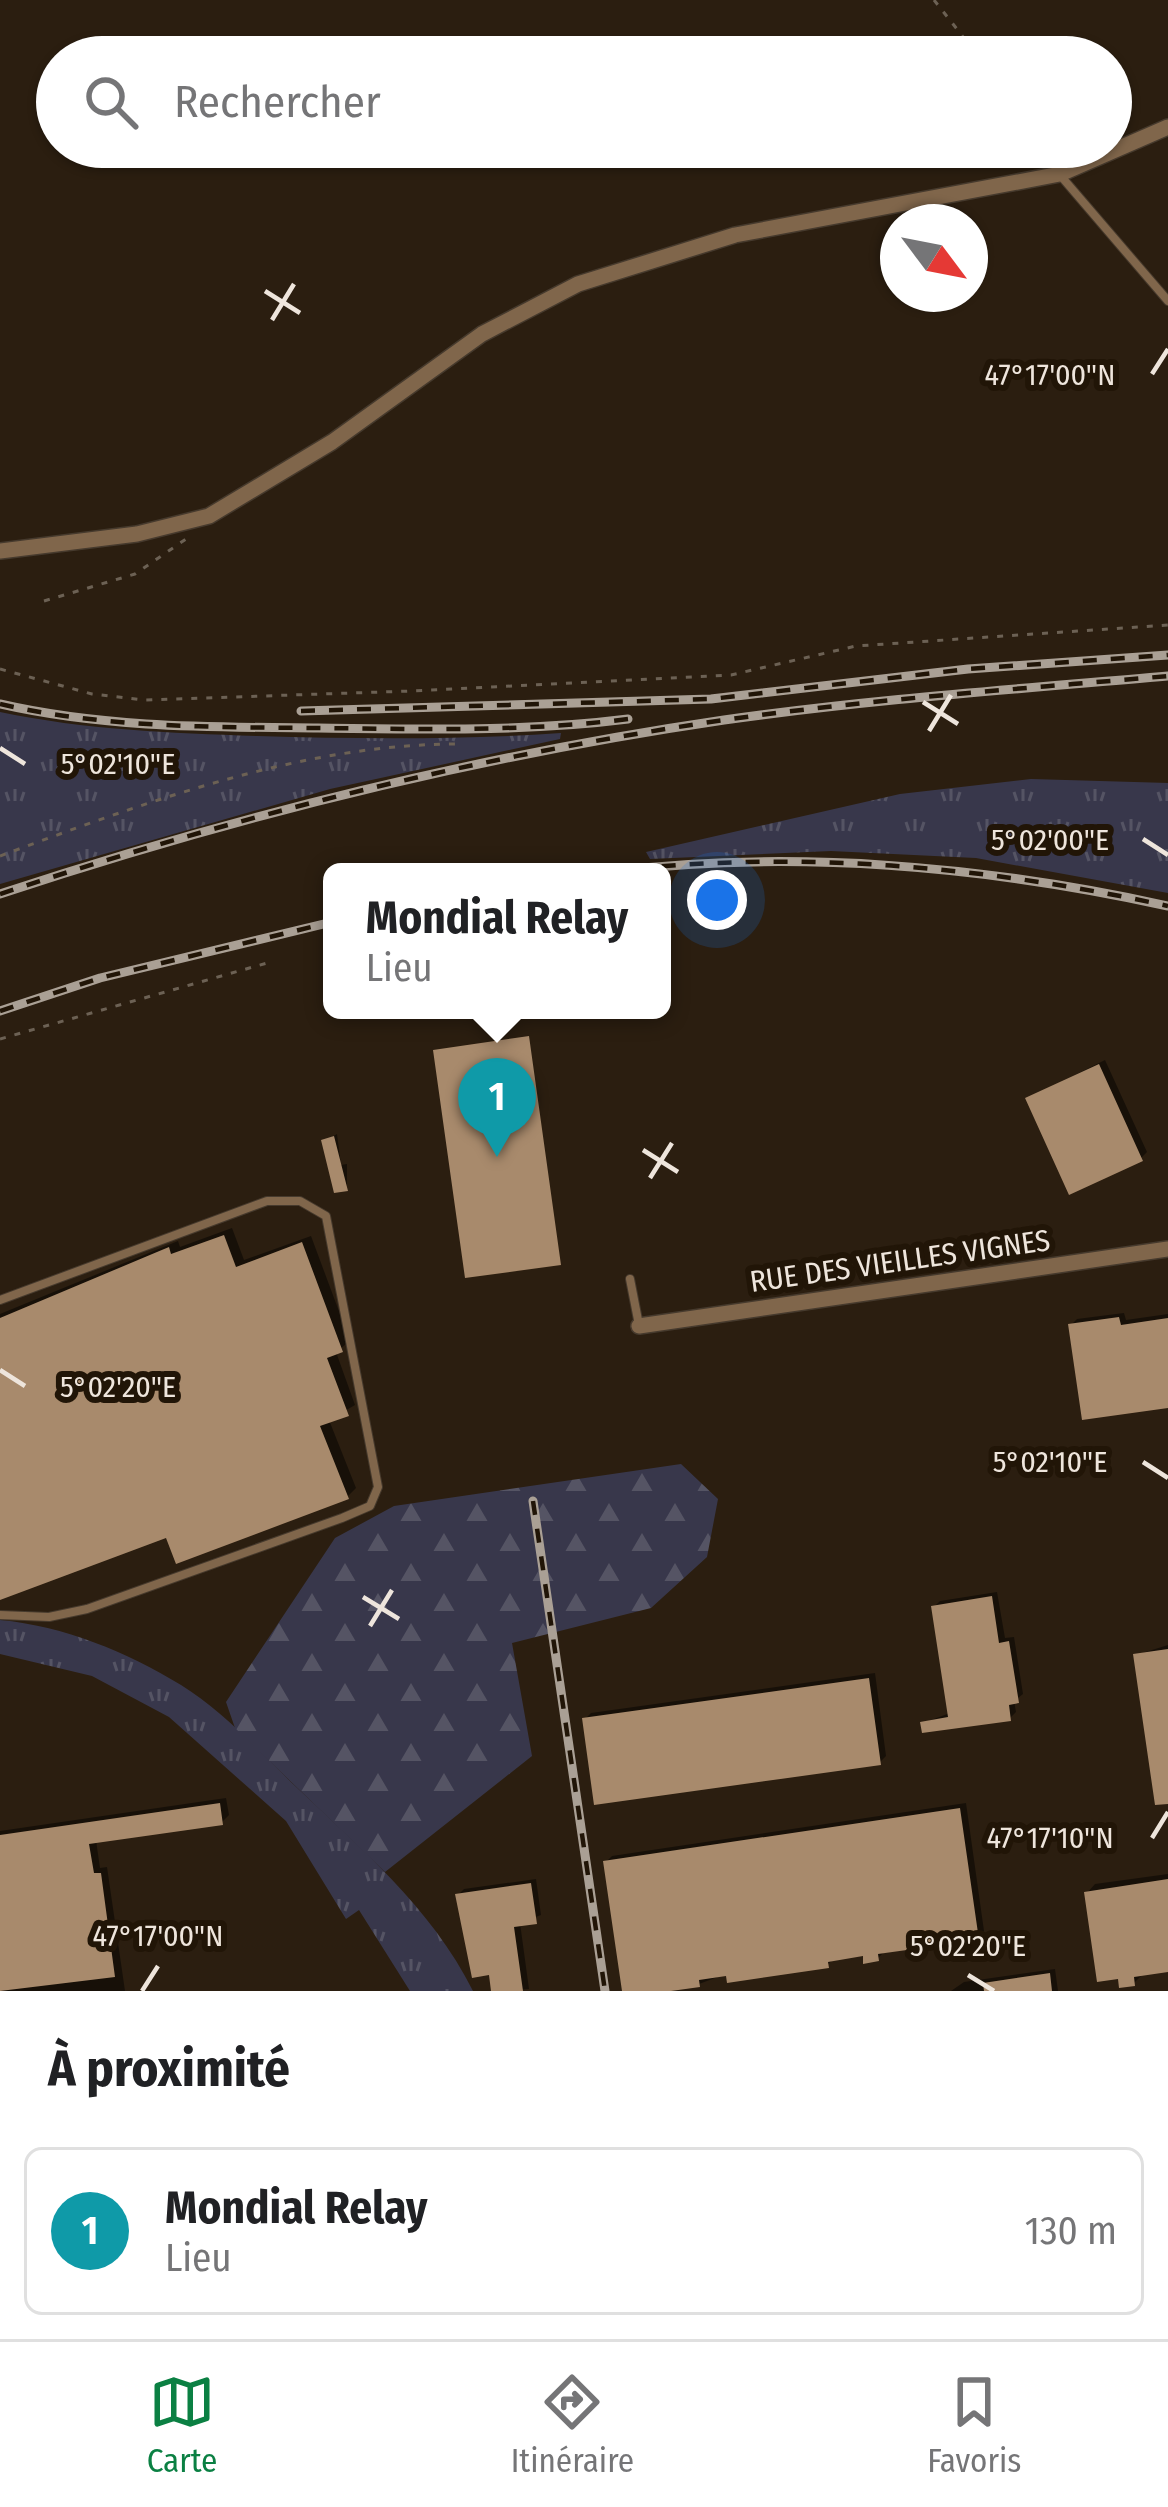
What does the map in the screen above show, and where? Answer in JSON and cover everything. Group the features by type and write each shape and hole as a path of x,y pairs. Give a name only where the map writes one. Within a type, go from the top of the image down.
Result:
{"street":[{"path":"1132,143 1168,127"},
{"path":"0,551 137,534 209,517 332,442 482,334 578,284 735,236 1074,168"},
{"name":"RUE DES VIEILLES VIGNES","path":"639,1326 1168,1249"}],"lane":[{"path":"1060,174 1168,301"},
{"path":"0,1300 267,1201 301,1201 326,1216 378,1486 370,1506 342,1518 87,1609 50,1617 0,1615"},
{"path":"630,1279 639,1326"}],"path":[{"path":"934,0 962,36"},
{"path":"44,601 135,574 209,517"},
{"path":"0,669 92,694 144,700 411,691 731,675 856,646 1168,626"},
{"path":"0,856 106,817 230,783 264,767 364,749 460,744"},
{"path":"0,1039 267,963"}],"green space":[{"path":"0,712 96,727 225,735 409,738 561,733 560,739 330,789 0,884"},
{"path":"1031,779 1168,783 1168,893 976,858 831,851 650,859 646,852 900,794"},
{"path":"681,1464 718,1499 707,1557 651,1608 512,1643 532,1756 385,1872 235,1728 226,1702 335,1538 394,1506"},
{"path":"0,1620 48,1628 117,1652 211,1706 415,1905 473,1991 410,1991 359,1910 346,1919 286,1821 169,1717 92,1676 0,1654"}],"building":[{"path":"529,1036 561,1265 465,1278 433,1050"},
{"path":"1099,1064 1143,1161 1069,1195 1025,1098"},
{"path":"334,1136 348,1191 334,1193 321,1140"},
{"path":"224,1235 236,1267 302,1242 343,1352 327,1358 349,1416 320,1426 349,1499 176,1564 166,1538 0,1600 0,1318 169,1247 171,1254"},
{"path":"1119,1317 1121,1325 1168,1318 1168,1408 1082,1420 1068,1324"},
{"path":"992,1596 999,1643 1009,1641 1019,1703 1009,1705 1011,1721 922,1733 920,1722 948,1717 931,1606"},
{"path":"1168,1649 1168,1804 1155,1805 1133,1654"},
{"path":"869,1678 881,1765 594,1805 582,1718"},
{"path":"220,1803 223,1825 89,1844 94,1873 101,1873 115,1977 0,1991 0,1835"},
{"path":"960,1808 979,1940 878,1954 879,1961 863,1964 863,1956 828,1962 829,1968 727,1983 726,1976 699,1980 700,1987 622,1991 603,1861"},
{"path":"1168,1879 1168,1972 1134,1977 1135,1986 1119,1988 1118,1979 1097,1982 1084,1892"},
{"path":"531,1883 537,1924 514,1927 523,1991 491,1991 489,1975 472,1978 455,1894"},
{"path":"1050,1973 1052,1991 984,1991 983,1983"}],"railway":[{"path":"301,711 711,699 968,669 1168,655"},
{"path":"0,894 268,814 540,751 780,713 1168,676"},
{"path":"0,704 79,718 198,726 473,729 628,719"},
{"path":"671,866 888,865 1030,881 1168,906"},
{"path":"0,1011 100,978 323,924"},
{"path":"533,1501 605,1991"}],"place":[{"name":"Mondial Relay","path":"497,1157"}]}
